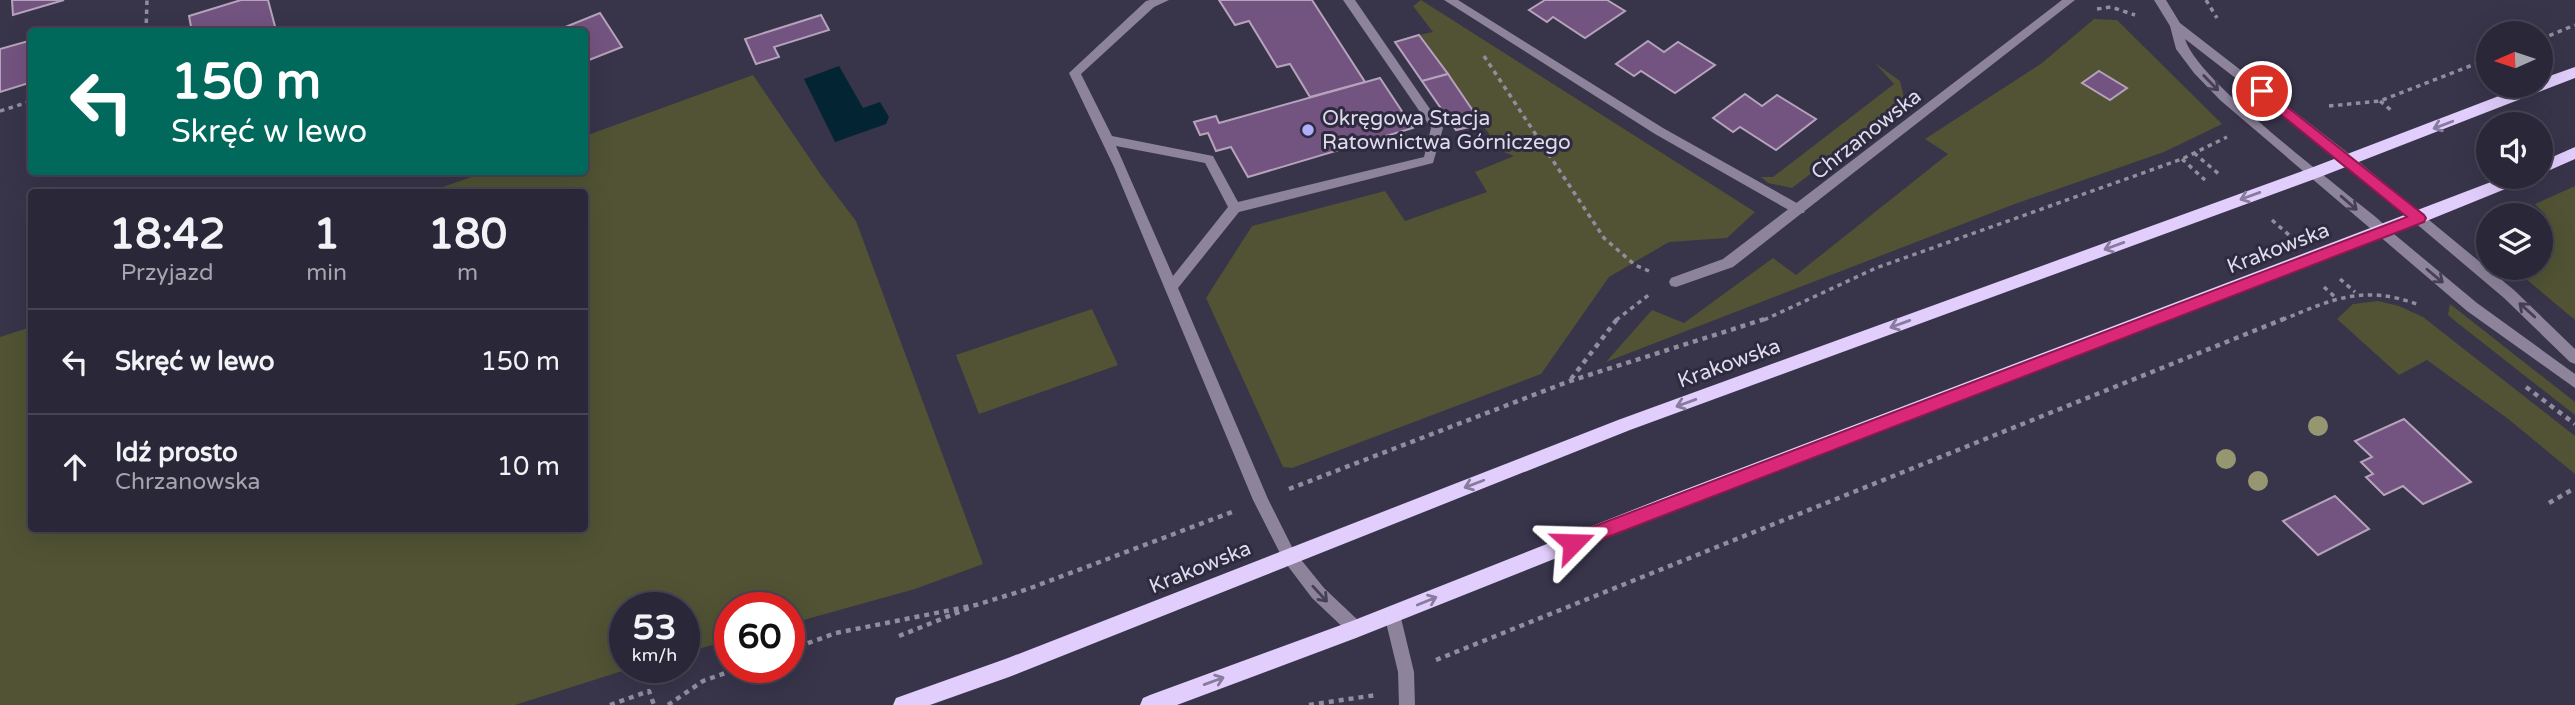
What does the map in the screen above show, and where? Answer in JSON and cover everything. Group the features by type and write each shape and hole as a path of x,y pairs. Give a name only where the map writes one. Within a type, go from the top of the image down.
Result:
{"main road":[{"name":"Krakowska","path":"903,705 1009,667 1625,425 2349,160 2575,72"},
{"path":"2553,163 2575,153"},
{"name":"Krakowska","path":"1150,705 1356,629 1675,502 2489,189"}],"street":[{"path":"1163,0 1148,2 1075,73 1107,139 1261,500 1289,556 1318,593 1356,629"},
{"path":"1170,289 1235,208 1429,160 1437,128 1349,0"},
{"path":"1450,0 1659,131 1798,210"},
{"name":"Chrzanowska","path":"1676,282 1728,262 2069,0"},
{"path":"2160,0 2176,26 2182,49 2224,97 2472,307 2575,382"},
{"path":"2176,26 2349,160 2509,294 2575,358"},
{"path":"1107,139 1209,159 1235,208"},
{"path":"1392,614 1406,672 1407,705"}],"path":[{"path":"146,28 147,0"},
{"path":"2092,12 2101,6 2111,7 2135,15 2142,23"},
{"path":"2553,34 2575,25"},
{"path":"1478,46 1604,239 1635,265 1676,282"},
{"path":"2317,108 2380,101 2476,64"},
{"path":"0,111 28,102"},
{"path":"899,636 1570,381 1759,322 1876,268 2182,159 2209,144 2238,133"},
{"path":"2182,159 2212,186"},
{"path":"1570,381 1607,332 1638,299 1676,282"},
{"path":"2321,284 2336,298"},
{"path":"1446,656 2336,298 2356,292 2385,294 2429,311"},
{"path":"2519,382 2575,424"},
{"path":"2549,503 2575,488"},
{"path":"805,644 836,633 976,605"},
{"path":"1309,705 1351,696 1382,695 1406,672"},
{"path":"668,705 703,681 714,677"},
{"path":"610,705 649,691 654,705"}],"green space":[{"path":"1421,0 1755,212 1727,238 1669,242 1609,277 1541,374 1292,468 1283,467 1206,298 1252,226 1385,191 1405,221 1487,192 1475,172 1514,156 1501,151 1419,35 1433,32 1413,6"},
{"path":"2094,19 2117,20 2222,124 2164,152 2012,205 1606,362 1652,310 1684,323 1773,258 1796,275 1948,154 1925,139 2042,63"},
{"path":"1875,63 1900,81 1905,102 1792,188 1768,183 1761,177 1773,177 1894,84"},
{"path":"753,75 856,221 983,564 915,589 805,620 805,592 714,592 714,645 700,648 700,592 609,592 609,675 515,705 0,705 0,337 28,328 28,532 588,532 588,189 437,189 477,175 588,175 588,135"},
{"path":"2575,186 2575,320 2527,280 2553,280 2553,203 2537,203"},
{"path":"2378,301 2399,306 2423,317 2575,436 2575,474 2507,418 2427,360 2399,375 2337,319 2353,304"},
{"path":"2450,304 2575,402 2575,415 2448,315"},
{"path":"1092,309 1118,365 979,414 956,355"}],"water":[{"path":"839,66 863,108 880,102 889,117 886,124 835,142 804,79"}],"building":[{"path":"12,0 64,0 13,15"},
{"path":"241,0 268,0 275,28 191,28 189,16"},
{"path":"1219,0 1312,0 1365,82 1310,97 1290,64 1277,67 1249,21 1235,25"},
{"path":"1545,0 1607,0 1625,11 1585,38 1553,17 1547,22 1529,10"},
{"path":"600,13 622,47 588,60 588,28 563,28"},
{"path":"821,15 829,30 774,47 779,57 756,64 745,39"},
{"path":"1419,35 1448,74 1422,81 1395,42"},
{"path":"28,41 28,83 0,92 0,49"},
{"path":"1648,41 1664,52 1678,42 1715,65 1675,93 1641,71 1634,76 1616,64"},
{"path":"2099,71 2127,88 2110,100 2082,83"},
{"path":"1448,74 1482,124 1456,130 1422,81"},
{"path":"1380,78 1413,128 1248,177 1231,147 1216,151 1208,133 1200,135 1194,122 1216,116 1219,123"},
{"path":"1745,94 1762,106 1777,95 1816,119 1776,150 1740,127 1733,132 1713,118"},
{"path":"2404,419 2471,482 2423,504 2403,486 2384,495 2366,477 2373,474 2361,462 2372,457 2355,441"},
{"path":"2335,496 2369,529 2318,555 2283,521"}],"place":[{"name":"Okręgowa Stacja Ratownictwa Górniczego","path":"1308,130"}],"route":[{"path":"1573,543 2418,218 2262,91"}]}
